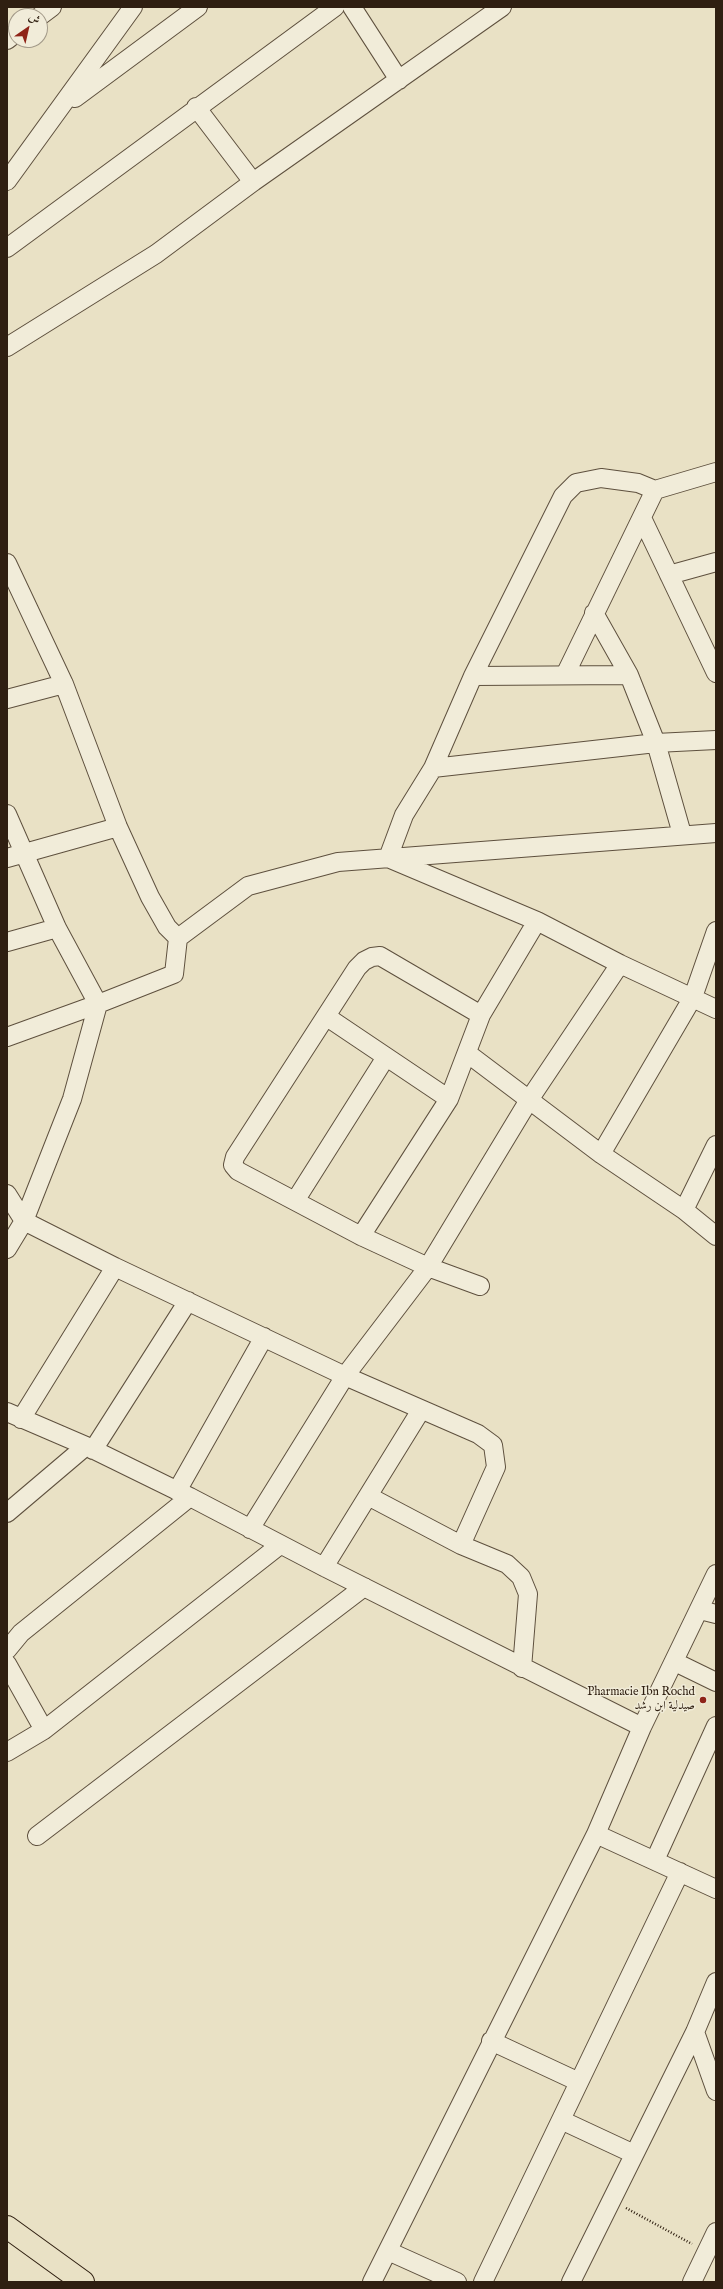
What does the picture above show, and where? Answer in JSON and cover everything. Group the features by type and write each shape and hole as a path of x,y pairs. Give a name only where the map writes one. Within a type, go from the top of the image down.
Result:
{"main road":[{"path":"7,2227 83,2282"}],"street":[{"path":"7,181 133,7"},
{"path":"61,108 198,7"},
{"path":"7,248 196,107 336,7"},
{"path":"352,7 399,80"},
{"path":"7,346 156,254 253,182 502,7"},
{"path":"196,107 253,182"},
{"path":"388,858 404,815 433,768 473,676 563,496 576,483 601,478 638,483 655,490 716,472"},
{"path":"565,675 655,490"},
{"path":"642,518 716,673"},
{"path":"669,575 716,562"},
{"path":"7,563 64,684 118,827 150,897 167,927 178,938"},
{"path":"594,614 629,675 656,743 682,834"},
{"path":"473,676 629,675"},
{"path":"7,699 64,684"},
{"path":"433,768 656,743 716,740"},
{"path":"7,814 57,928 98,1004 72,1099 24,1221 7,1250"},
{"path":"7,858 25,855 118,827"},
{"path":"7,1037 98,1004 174,974 178,938 248,886 338,862 682,834 716,833"},
{"path":"388,858 537,921 620,964 716,1008"},
{"path":"361,1236 449,1099 481,1015 537,921"},
{"path":"7,942 57,928"},
{"path":"601,1154 693,997 716,931"},
{"path":"480,1286 428,1267 361,1236 238,1171 233,1165 235,1157 327,1017 357,968 372,957 380,956 481,1015"},
{"path":"250,1529 345,1376 428,1267 529,1100 620,964"},
{"path":"327,1017 449,1099"},
{"path":"467,1053 601,1154 684,1210 716,1236"},
{"path":"294,1201 386,1056"},
{"path":"684,1210 716,1144"},
{"path":"7,1194 24,1221 115,1267 345,1376 478,1434 493,1445 496,1467 461,1545"},
{"path":"115,1267 14,1416 89,1448 184,1494 280,1545 642,1727"},
{"path":"7,1513 89,1448 188,1301"},
{"path":"7,1650 21,1633 184,1494 264,1337"},
{"path":"324,1567 421,1410"},
{"path":"368,1496 461,1545 506,1564 521,1577 528,1594 522,1668"},
{"path":"7,1752 44,1730 280,1545"},
{"path":"372,2282 491,2041 596,1834 642,1727 675,1662 708,1612 716,1574"},
{"path":"37,1836 364,1587"},
{"path":"675,1662 716,1682"},
{"path":"7,1664 44,1730"},
{"path":"655,1860 716,1726"},
{"path":"596,1834 716,1889"},
{"path":"483,2282 680,1872"},
{"path":"570,2282 694,2032 716,1982"},
{"path":"694,2032 716,2091"},
{"path":"491,2041 579,2082"},
{"path":"561,2120 634,2154"},
{"path":"692,2282 716,2232"},
{"path":"388,2250 457,2282"}],"path":[{"path":"612,2200 706,2252"}],"place":[{"name":"Pharmacie Ibn Rochd صيدلية ابن رشد","path":"703,1700"}]}
